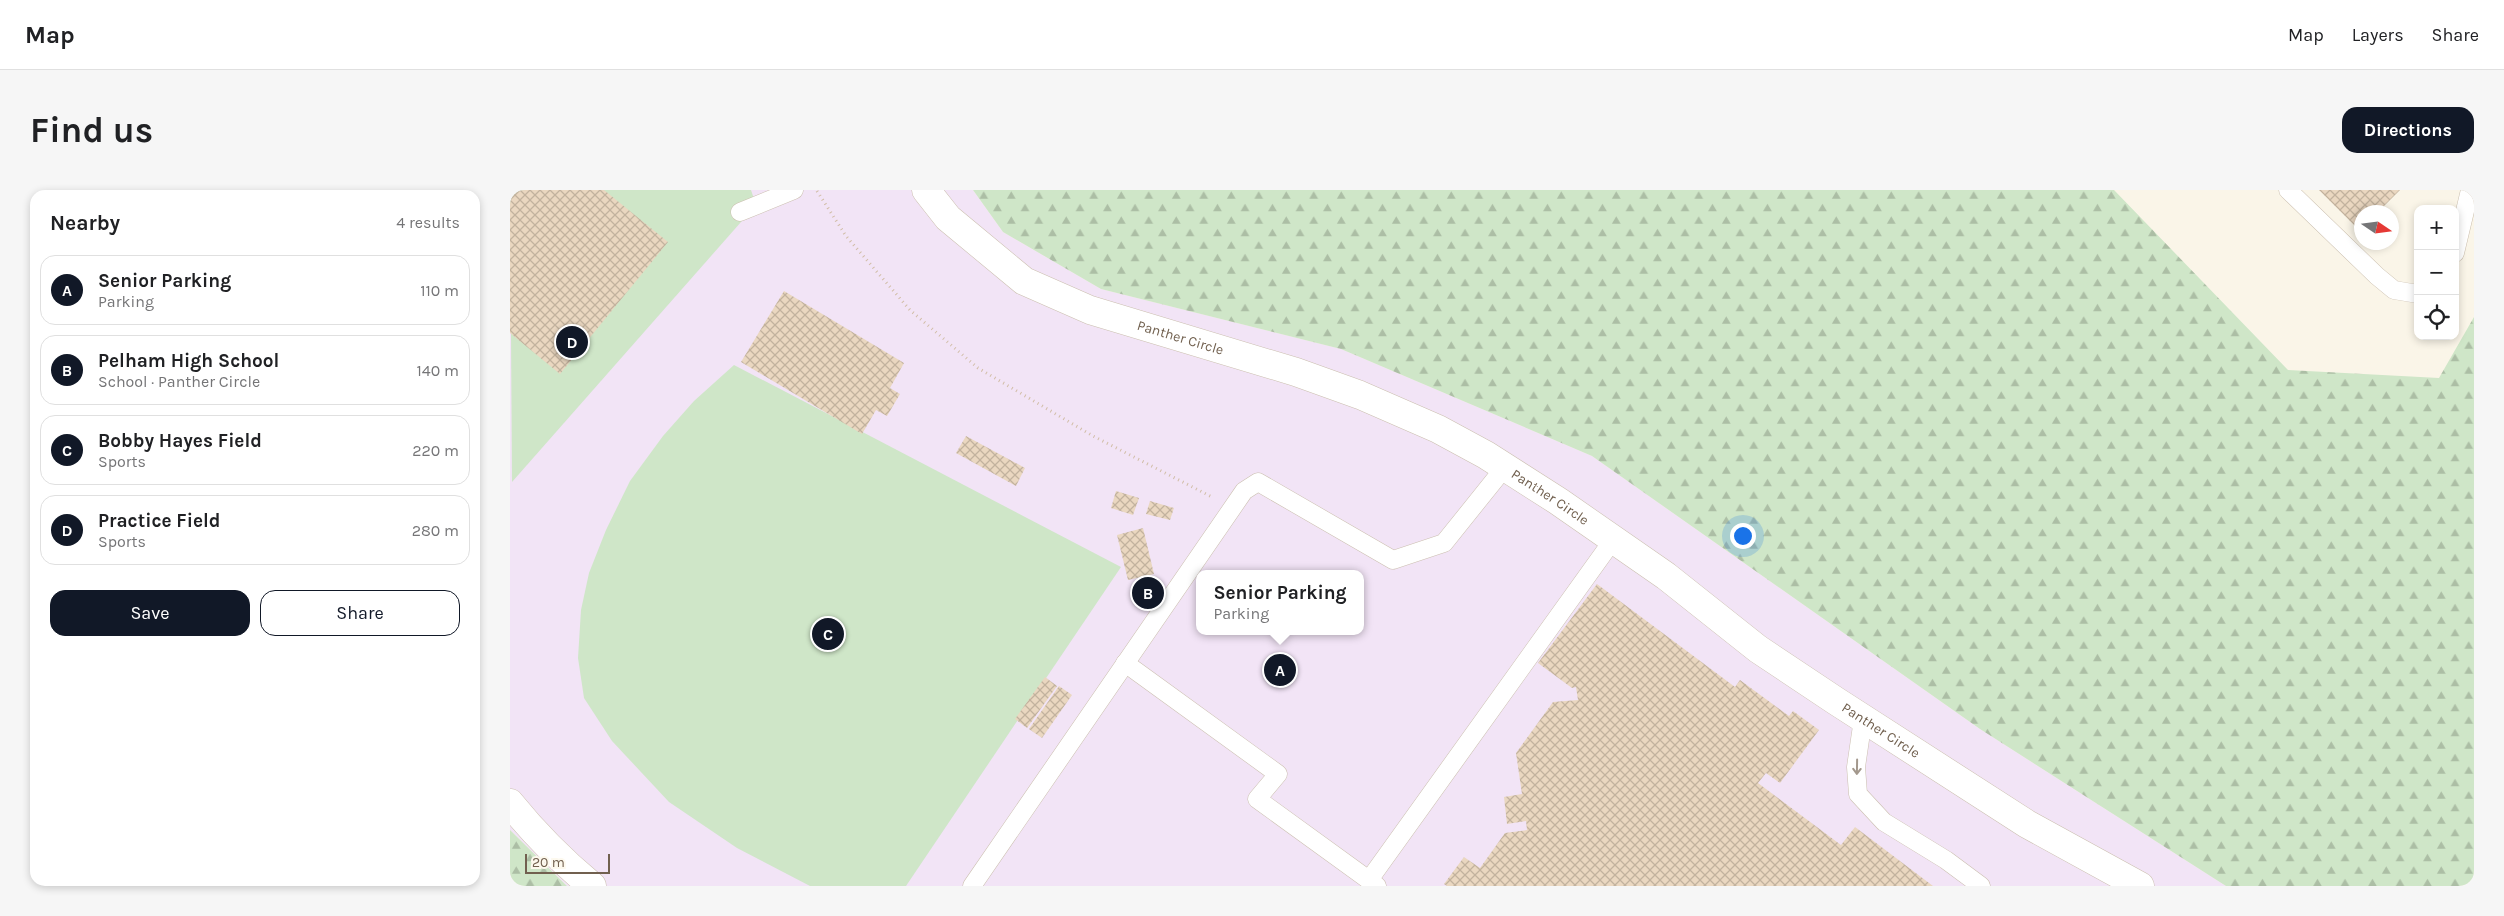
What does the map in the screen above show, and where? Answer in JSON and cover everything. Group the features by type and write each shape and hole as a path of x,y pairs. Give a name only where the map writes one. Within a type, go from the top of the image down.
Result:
{"street":[{"name":"Panther Circle","path":"926,190 948,218 1024,282 1090,310 1296,372 1360,395 1438,429 1505,467 1666,576 1758,649 1864,719 2027,824 2140,886"},
{"path":"510,803 551,849 592,886"}],"lane":[{"path":"740,212 794,190"},
{"path":"2288,190 2394,290 2414,293"},
{"path":"2456,250 2470,190"},
{"path":"972,886 1244,491 1258,482 1393,560 1444,543 1505,467"},
{"path":"1125,663 1278,774 1257,799 1373,883 1614,540"},
{"path":"1864,719 1856,766 1858,794 1884,822 1946,860 1981,886"}],"path":[{"path":"816,190 846,236 910,310 978,368 1093,436 1234,507"}],"shaded area":[{"path":"510,190 973,190 1003,232 1101,289 1341,349 1592,456 1980,729 2226,886 567,886 510,830"}],"green space":[{"path":"510,190 751,190 756,205 512,482"},
{"path":"973,190 2114,190 2288,370 2439,378 2474,317 2474,886 2226,886 1980,729 1592,456 1341,349 1101,289 1003,232"},
{"path":"734,365 1121,567 906,886 810,886 737,848 669,802 612,741 584,698 578,658 581,610 589,573 606,530 630,481 663,436 694,401"},
{"path":"510,830 567,886 510,886"}],"building":[{"path":"510,190 604,190 668,242 560,374 510,333"},
{"path":"2319,190 2400,190 2385,205 2354,205 2354,225"},
{"path":"784,291 904,363 890,388 900,394 887,416 876,410 862,434 741,362"},
{"path":"966,436 1025,468 1016,486 956,453"},
{"path":"1116,491 1139,498 1133,515 1111,508"},
{"path":"1150,501 1174,508 1170,520 1146,514"},
{"path":"1143,528 1154,574 1128,580 1117,535"},
{"path":"1597,584 1735,687 1740,680 1789,716 1793,711 1819,730 1780,783 1766,773 1758,783 1841,845 1855,827 1933,886 1447,886 1444,884 1464,857 1480,868 1505,833 1527,830 1526,821 1507,824 1504,797 1522,794 1516,753 1553,702 1578,700 1576,687 1572,688 1538,663"},
{"path":"1045,677 1057,686 1027,728 1015,719"},
{"path":"1059,686 1072,695 1042,738 1029,729"}],"place":[{"name":"Practice Field","path":"572,342"},
{"name":"Pelham High School","path":"1148,593"},
{"name":"Bobby Hayes Field","path":"828,634"},
{"name":"Senior Parking","path":"1280,670"}]}
